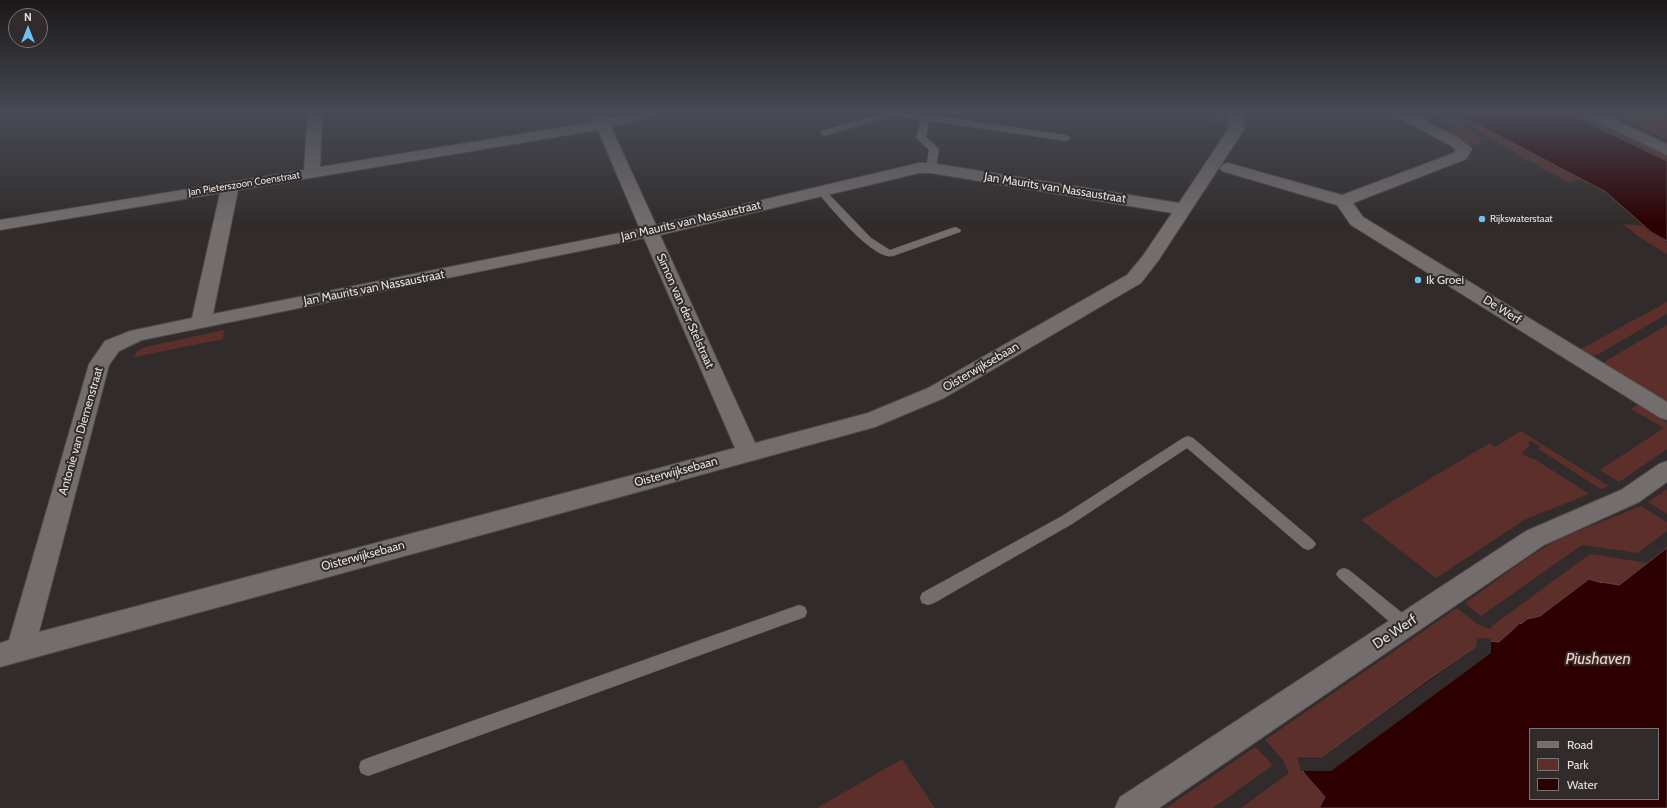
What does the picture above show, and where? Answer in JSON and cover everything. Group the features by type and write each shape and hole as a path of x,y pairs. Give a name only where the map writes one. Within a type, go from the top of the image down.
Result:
{"street":[{"path":"312,173 313,150"},
{"name":"Jan Pieterszoon Coenstraat","path":"0,225 312,173 434,150"},
{"name":"Simon van der Stelstraat","path":"614,150 748,452"},
{"name":"Oisterwijksebaan","path":"10,652 875,419 936,393 1134,279 1149,261 1222,150"},
{"path":"1228,168 1343,201 1460,156 1464,150"},
{"name":"Jan Maurits van Nassaustraat","path":"201,323 650,232 908,169 931,168 1182,209"},
{"path":"201,323 230,187"},
{"name":"De Werf","path":"1343,201 1357,221 1667,412"},
{"name":"Antonie van Diemenstraat","path":"10,652 99,364 112,346 137,335 201,323"},
{"name":"De Werf","path":"1131,808 1535,538 1630,496 1667,470"}],"lane":[{"path":"931,168 934,150"},
{"path":"821,190 867,240 889,254 956,230"},
{"path":"928,598 1068,520 1188,441 1308,544"},
{"path":"1344,574 1404,625"},
{"path":"368,767 799,612"}],"green space":[{"path":"1509,150 1525,150 1580,179 1570,183"},
{"path":"1645,150 1660,150 1667,153 1667,160"},
{"path":"1623,224 1643,226 1649,232 1667,242 1667,254 1638,236"},
{"path":"1667,302 1667,314 1599,354 1590,357 1579,350"},
{"path":"1667,325 1667,405 1603,364"},
{"path":"224,330 223,339 134,357 136,352 145,347"},
{"path":"1639,404 1667,423 1667,449 1619,482 1600,470 1664,428 1631,409"},
{"path":"1521,431 1609,486 1601,489 1538,449 1541,447 1531,441 1528,443 1530,445 1522,454 1532,459 1533,458 1589,494 1526,519 1436,578 1361,520 1490,443 1495,447"},
{"path":"1667,489 1667,514 1648,502"},
{"path":"1641,506 1667,522 1667,531 1638,553 1582,545 1481,616 1465,603 1529,557 1559,539"},
{"path":"1590,554 1647,563 1619,585 1602,582 1602,584 1589,579 1540,616 1527,619 1521,624 1520,623 1499,642 1477,641 1476,647 1322,757 1299,758 1304,774 1325,797 1319,808 1241,808 1289,773 1283,760 1265,740 1457,608 1477,624 1491,629 1492,626"},
{"path":"1255,747 1273,765 1213,808 1166,808"},
{"path":"902,759 935,808 817,808"}],"water":[{"path":"1526,150 1643,150 1667,161 1667,241 1651,232 1606,192"},
{"name":"Piushaven","path":"1667,548 1667,808 1319,808 1325,797 1304,773 1299,757 1322,757 1476,647 1477,640 1499,642 1520,623 1521,624 1527,619 1540,616 1589,579 1602,583 1601,582 1619,585"}],"pier":[{"path":"1477,638 1491,639 1491,653 1331,771 1301,771 1297,757 1322,757 1476,647"}],"place":[{"name":"Rijkswaterstaat","path":"1482,219"},
{"name":"Ik Groei","path":"1418,280"}]}
